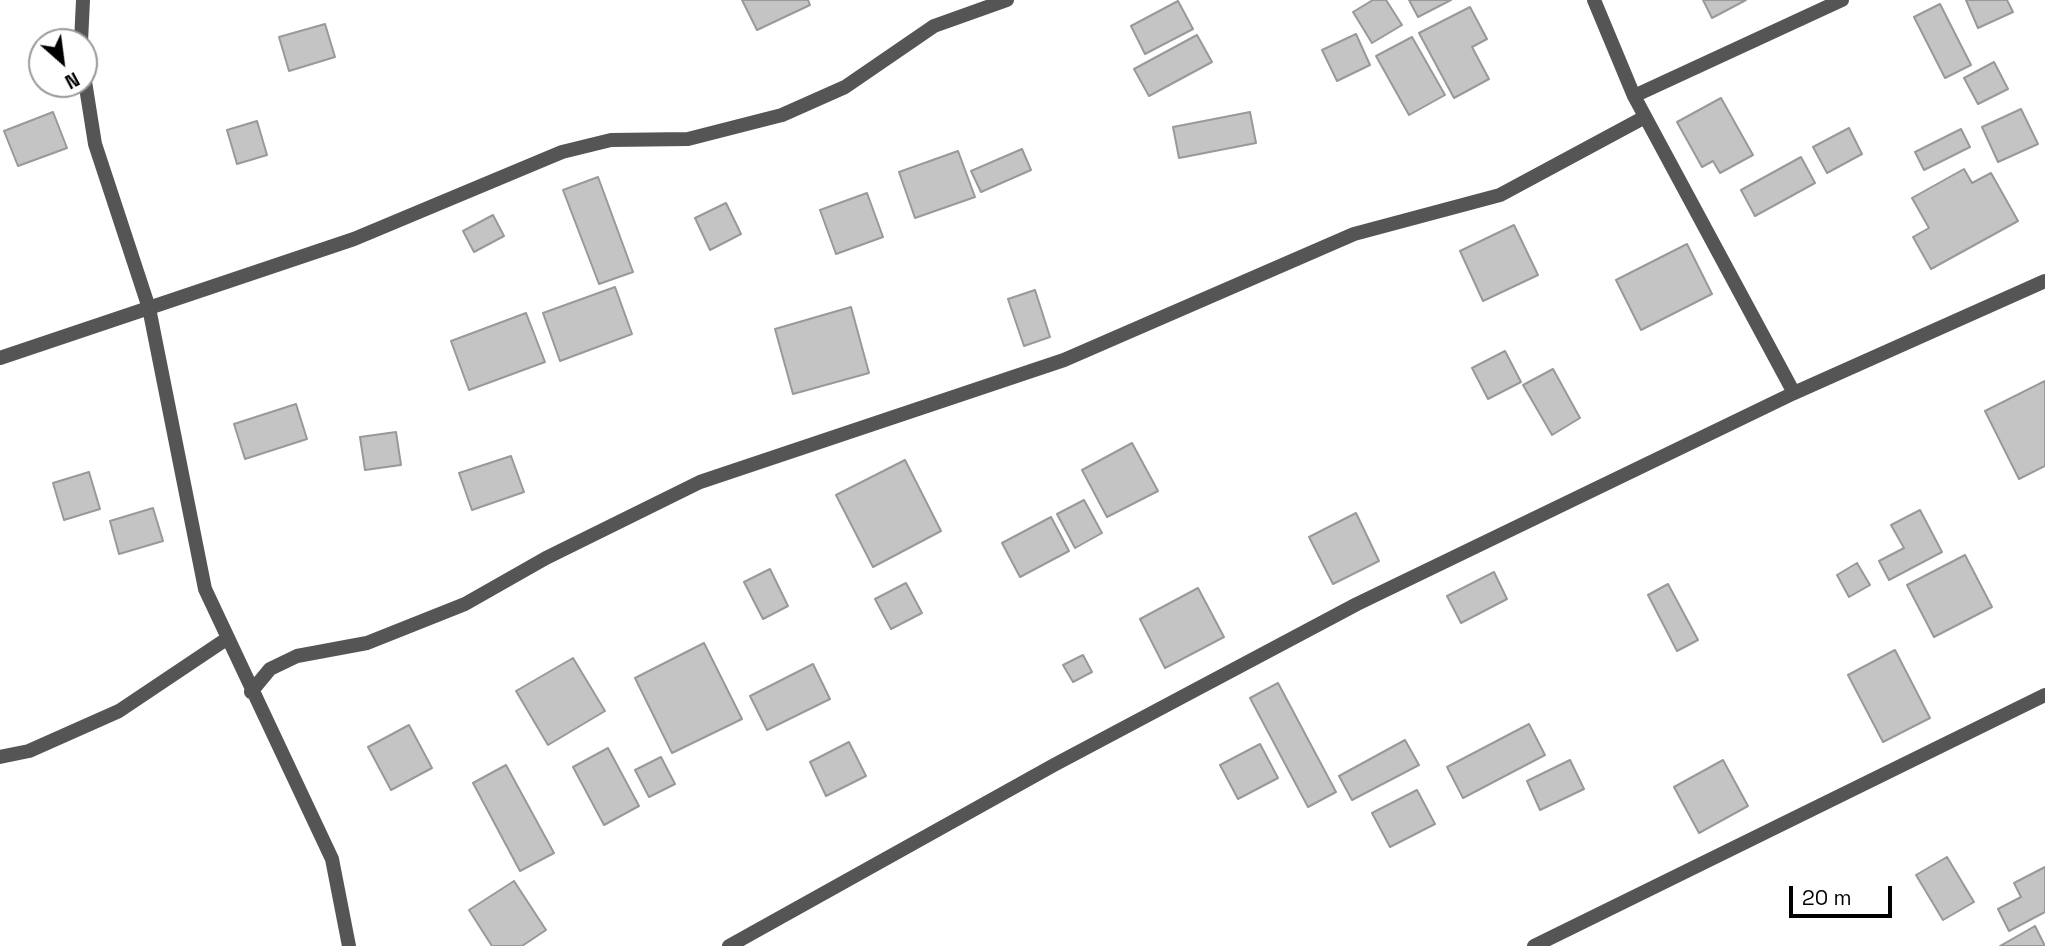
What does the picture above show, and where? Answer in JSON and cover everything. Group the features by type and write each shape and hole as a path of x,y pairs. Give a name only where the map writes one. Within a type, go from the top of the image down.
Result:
{"street":[{"path":"81,28 83,0"},
{"path":"0,358 354,239 562,152 611,140 688,139 782,115 845,87 934,26 1007,0"},
{"path":"1594,0 1634,96 1794,393"},
{"path":"1634,96 1842,0"},
{"path":"88,98 95,144 149,308 205,589 251,692 332,859 349,946"},
{"path":"251,692 270,668 297,656 367,643 466,604 546,558 700,482 1064,360 1354,234 1500,195 1645,117"},
{"path":"729,946 1054,765 1357,604 1794,393 2045,281"},
{"path":"0,757 29,751 119,711 228,638"},
{"path":"1534,946 2045,695"}],"building":[{"path":"742,0 808,0 810,5 757,30"},
{"path":"1373,0 1386,0 1402,25 1372,43 1353,12"},
{"path":"1409,0 1451,0 1418,17"},
{"path":"1703,0 1746,0 1712,18"},
{"path":"1966,0 2007,0 2013,12 1978,28"},
{"path":"1178,1 1193,29 1145,54 1131,26"},
{"path":"1940,4 1971,65 1945,78 1914,17"},
{"path":"1470,7 1487,39 1472,47 1489,79 1454,98 1419,33"},
{"path":"325,24 335,57 289,71 279,37"},
{"path":"1356,34 1370,65 1337,81 1322,50"},
{"path":"1197,35 1212,62 1149,96 1134,69"},
{"path":"1412,37 1445,95 1409,115 1376,56"},
{"path":"1994,62 2008,89 1978,104 1964,78"},
{"path":"1721,98 1753,155 1720,173 1713,161 1702,167 1677,122"},
{"path":"2021,109 2038,144 1998,162 1982,127"},
{"path":"53,112 67,148 18,166 4,131"},
{"path":"1250,112 1256,143 1179,158 1173,127"},
{"path":"257,121 267,155 237,164 227,130"},
{"path":"1849,128 1862,154 1827,173 1813,147"},
{"path":"1961,129 1970,147 1924,170 1915,152"},
{"path":"1022,149 1031,170 981,192 971,171"},
{"path":"958,151 975,197 915,218 899,172"},
{"path":"1801,157 1815,183 1755,216 1741,190"},
{"path":"1964,169 1972,183 1991,173 2018,221 1931,269 1913,237 1929,228 1912,198"},
{"path":"598,177 633,272 599,284 563,190"},
{"path":"867,193 883,237 836,254 820,210"},
{"path":"726,203 741,234 710,250 695,218"},
{"path":"493,215 504,236 474,252 463,231"},
{"path":"1514,225 1538,275 1483,301 1460,251"},
{"path":"1687,244 1712,294 1641,330 1616,280"},
{"path":"615,287 632,334 560,361 543,313"},
{"path":"1035,290 1050,337 1024,346 1008,299"},
{"path":"851,307 869,373 793,394 775,329"},
{"path":"526,313 545,362 469,390 451,341"},
{"path":"1505,351 1521,382 1488,399 1472,368"},
{"path":"1553,369 1580,418 1552,435 1523,385"},
{"path":"2045,381 2045,466 2019,479 1985,411"},
{"path":"296,404 307,439 245,459 234,424"},
{"path":"396,432 401,465 365,470 360,437"},
{"path":"1132,443 1158,491 1107,517 1082,470"},
{"path":"511,456 524,492 472,510 459,473"},
{"path":"905,460 941,531 873,567 836,495"},
{"path":"89,472 100,509 64,520 53,483"},
{"path":"1084,500 1102,533 1075,548 1057,514"},
{"path":"153,508 163,541 119,554 110,521"},
{"path":"1920,510 1942,552 1889,580 1879,561 1904,548 1891,525"},
{"path":"1356,513 1379,561 1333,584 1309,537"},
{"path":"1051,517 1069,551 1020,577 1002,543"},
{"path":"1965,555 1992,607 1934,637 1907,585"},
{"path":"1857,563 1870,585 1849,597 1837,575"},
{"path":"770,569 788,606 763,619 744,582"},
{"path":"1494,572 1507,599 1461,623 1447,596"},
{"path":"906,583 922,613 891,629 875,599"},
{"path":"1668,584 1698,640 1677,651 1648,595"},
{"path":"1198,588 1224,637 1165,668 1140,619"},
{"path":"704,643 742,719 672,753 635,678"},
{"path":"1895,650 1930,718 1883,742 1848,675"},
{"path":"1083,655 1092,672 1073,682 1063,665"},
{"path":"573,658 605,711 548,745 516,691"},
{"path":"813,664 830,699 767,730 750,696"},
{"path":"1278,683 1336,792 1308,807 1250,698"},
{"path":"1529,724 1545,755 1463,798 1447,767"},
{"path":"409,725 432,768 391,790 368,747"},
{"path":"1405,740 1419,765 1352,800 1339,776"},
{"path":"849,742 866,776 826,796 810,762"},
{"path":"1260,744 1278,778 1238,799 1220,765"},
{"path":"608,748 639,806 604,825 573,767"},
{"path":"661,757 675,784 649,797 635,770"},
{"path":"1570,760 1584,789 1540,810 1527,781"},
{"path":"1723,760 1748,806 1699,833 1674,787"},
{"path":"506,765 554,853 520,871 473,783"},
{"path":"1417,790 1435,824 1390,847 1372,813"},
{"path":"1947,857 1974,902 1943,920 1916,875"},
{"path":"2045,867 2045,912 2009,931 1998,909 2021,897 2014,883"},
{"path":"514,881 546,930 522,946 492,946 469,910"},
{"path":"2035,926 2045,946 2000,946"}]}
